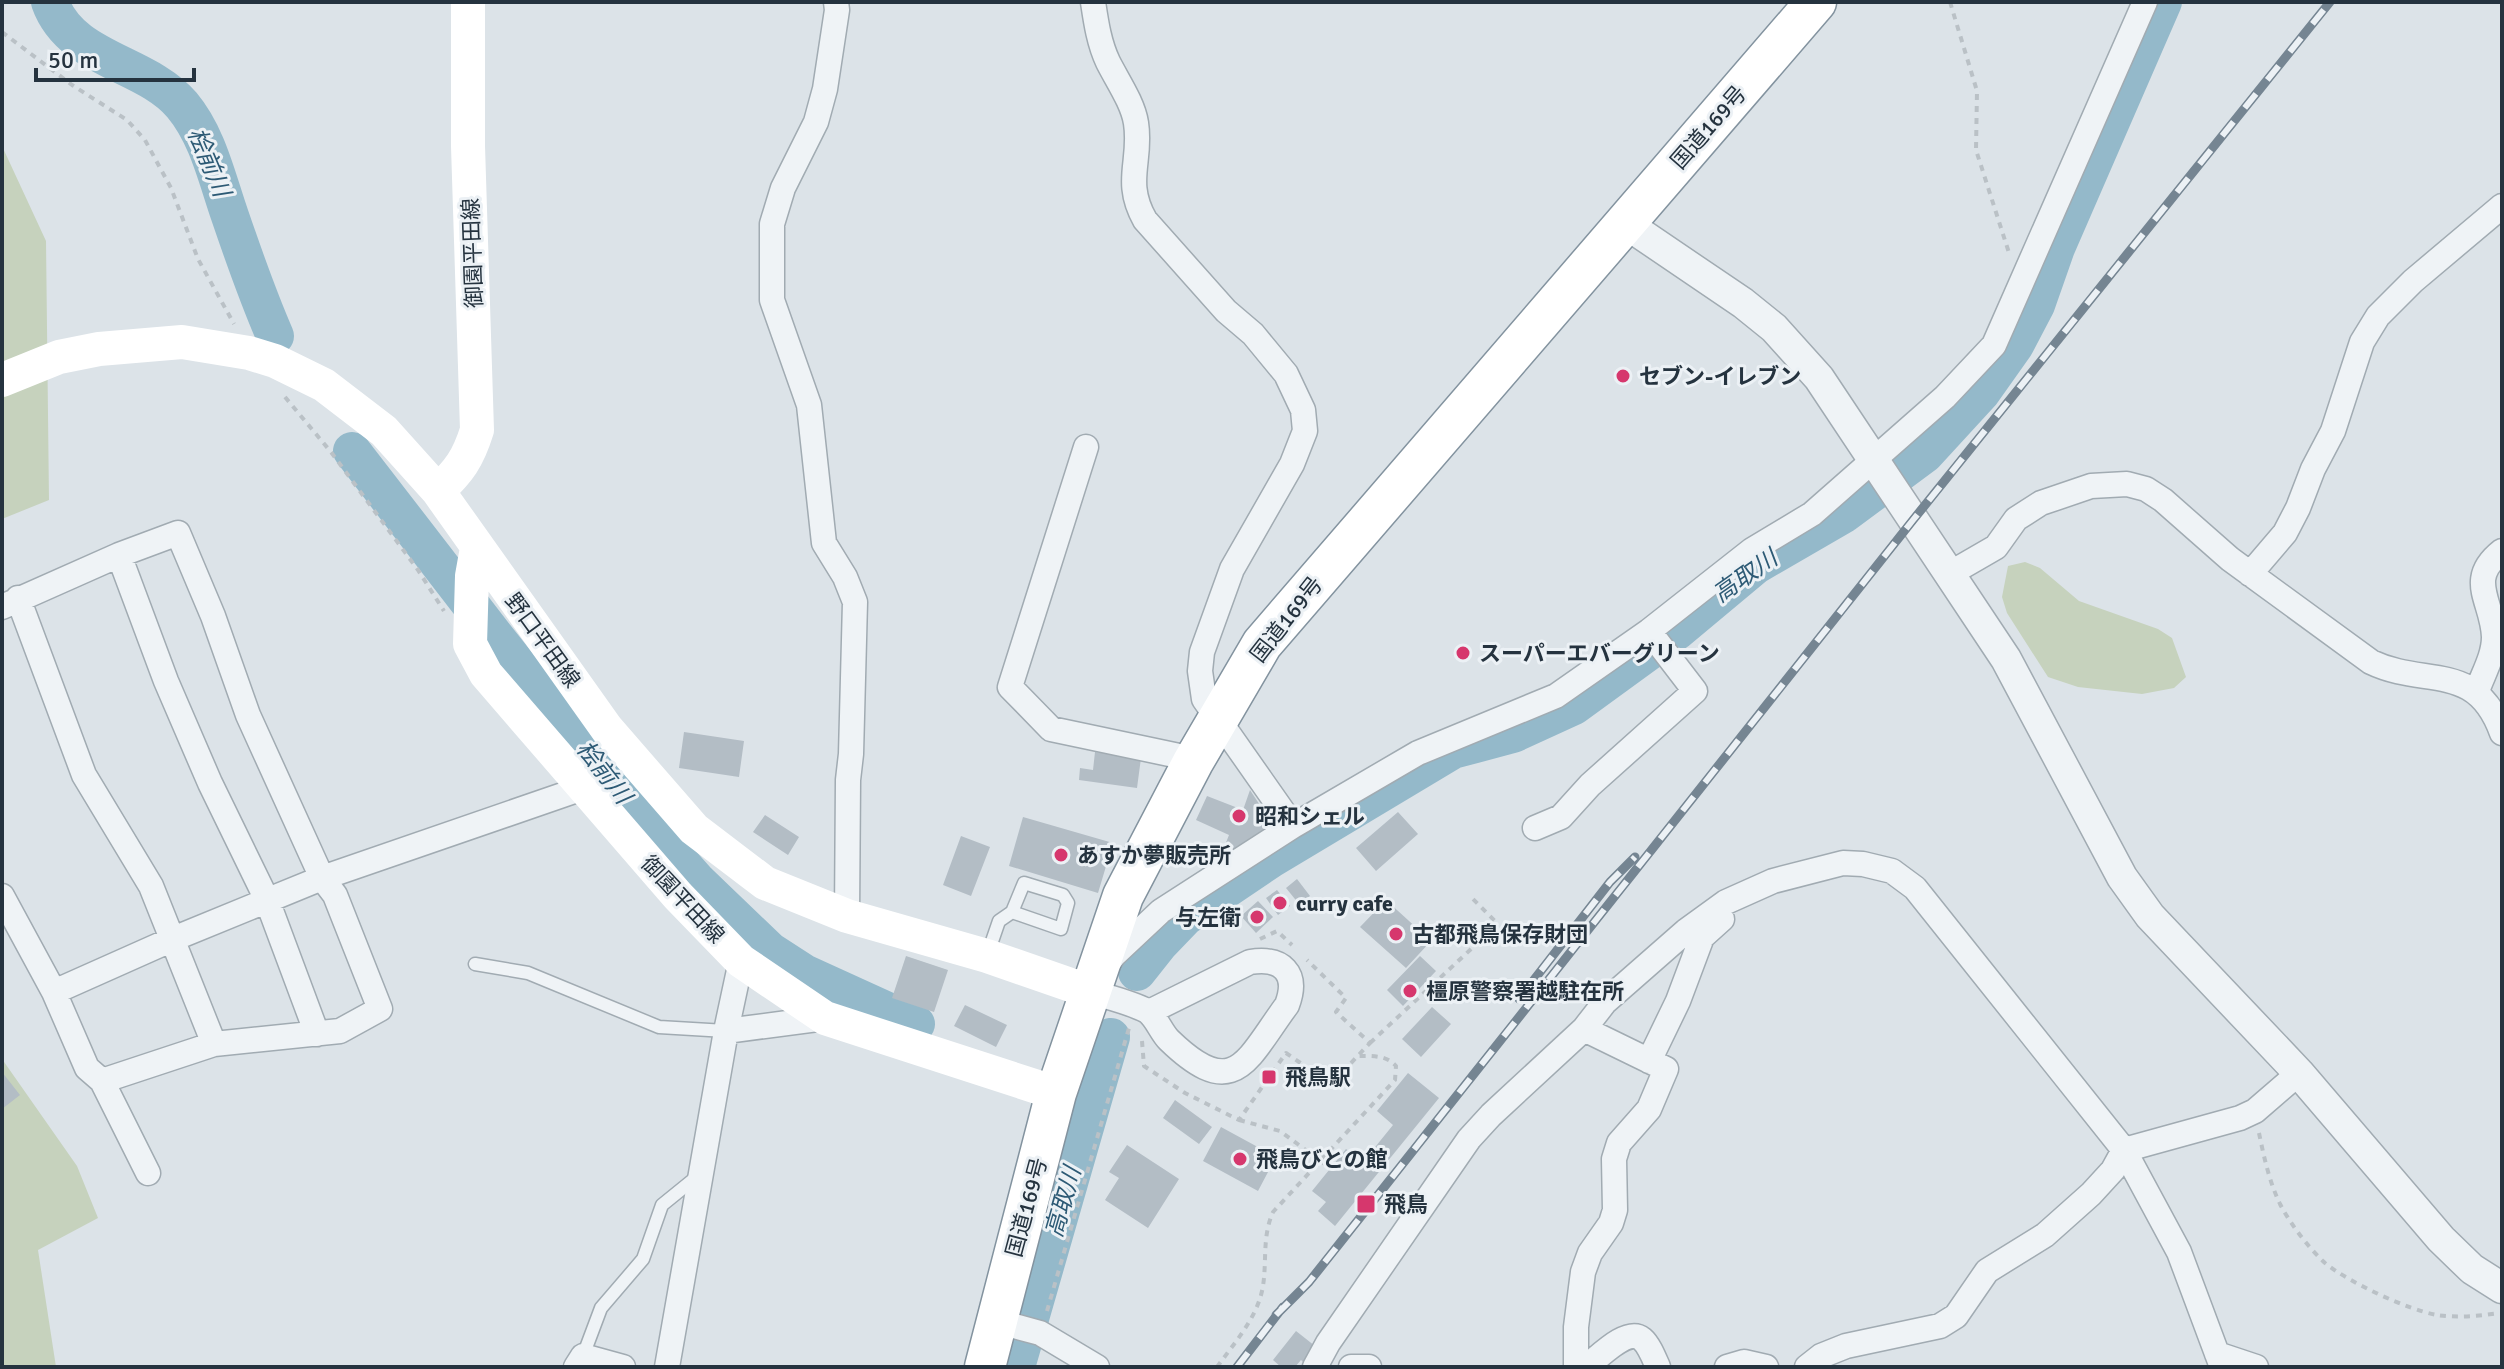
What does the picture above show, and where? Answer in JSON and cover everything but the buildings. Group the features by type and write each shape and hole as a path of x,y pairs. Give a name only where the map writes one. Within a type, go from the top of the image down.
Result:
{"highway":[{"name":"国道169号","path":"985,1367 1056,1093 1088,991 1131,875 1262,644 1816,2"}],"main road":[{"name":"御園平田線","path":"438,491 469,456 477,430 468,146 468,2"},
{"name":"野口平田線","path":"2,380 59,357 99,349 182,342 249,353 275,361 324,385 384,431 438,491 474,562 607,729 694,829 765,883 847,916 987,956 1088,991"},
{"path":"470,637 474,562"},
{"name":"御園平田線","path":"470,637 486,674 678,896 741,961 825,1018 1056,1093"}],"street":[{"path":"836,2 825,89 816,122 783,188 772,224 772,300 809,405 824,543 845,577 855,602 848,780 847,916"},
{"path":"1093,2 1098,35 1106,59 1136,122 1135,202 1145,220 1286,374 1303,410 1305,431 1292,464 1232,569 1202,652 1200,686 1204,699 1293,826"},
{"path":"1138,1023 1250,962 1265,959 1279,964 1293,983 1287,1005 1241,1067 1216,1072 1203,1066 1171,1042 1138,1023 1088,991 1114,955 1153,917 1293,826 1418,753 1556,696 1656,640 1752,550 1882,474 1945,397 1994,345 2145,2"},
{"path":"2250,574 2285,533 2298,508 2313,469 2333,431 2362,342 2378,316 2413,281 2502,206"},
{"path":"1625,223 1743,303 1774,328 1819,378 2006,659 2122,877 2150,916 2299,1073 2441,1239 2472,1269 2502,1288"},
{"path":"1086,447 1010,687 1051,729 1179,756 1193,762"},
{"path":"1951,573 1996,547 2016,519 2027,510 2091,486 2110,483 2146,489 2250,574 2371,662 2396,672 2433,676 2477,691 2502,733"},
{"path":"102,1081 214,1044 340,1031 380,1009 335,895 322,878 248,715 213,616 178,533 10,603 84,775 151,886 214,1044"},
{"path":"2477,691 2492,652 2494,635 2483,591 2483,575 2490,560 2502,551"},
{"path":"119,555 172,695 210,783 267,900 317,1034"},
{"path":"1535,828 1561,817 1590,785 1695,691 1656,640"},
{"path":"54,992 322,878 583,788"},
{"path":"1315,1367 1328,1343 1469,1139 1584,1029 1605,1002 1686,931 1726,902 1773,881 1843,863 1892,871 1915,888 1931,907 2124,1150 2179,1252 2219,1360 2256,1367"},
{"path":"2,896 54,992 87,1068 102,1081 148,1173"},
{"path":"1649,1061 1678,1001 1702,937 1727,914 1726,902"},
{"path":"667,1367 741,961"},
{"path":"726,1031 825,1018"},
{"path":"1576,1367 1576,1327 1583,1272 1590,1253 1611,1223 1615,1210 1614,1159 1619,1143 1649,1109 1666,1069 1584,1029"},
{"path":"1807,1367 1821,1356 1846,1346 1940,1326 1956,1316 1987,1271 2045,1235 2091,1194 2113,1170 2124,1150 2240,1118 2255,1111 2299,1073"},
{"path":"996,1321 1040,1333 1097,1367"},
{"path":"1586,1367 1626,1336 1636,1336 1644,1340 1658,1367"},
{"path":"580,1362 623,1367"},
{"path":"1727,1367 1744,1362 1766,1367"},
{"path":"1351,1367 1369,1367"}],"lane":[{"path":"987,956 999,921 1012,912 1024,883 1063,895 1068,903 1061,929 1012,912"},
{"path":"475,964 528,973 659,1027 726,1031"},
{"path":"580,1362 601,1308 643,1259 662,1205 701,1173"}],"path":[{"path":"1950,2 1977,91 1976,150 2020,289"},
{"path":"2,32 72,85 127,120 145,140 171,188 198,259 249,353"},
{"path":"279,389 331,452 418,570 435,601 470,637"},
{"path":"1239,1120 1286,1053 1331,1084 1370,1043 1498,924 1471,897"},
{"path":"1249,945 1277,931 1295,948"},
{"path":"1304,956 1346,998 1336,1012 1370,1043"},
{"path":"1040,1333 1138,1023 1123,1023"},
{"path":"1142,1038 1144,1066 1185,1093 1239,1120 1280,1131 1330,1168"},
{"path":"1217,1367 1248,1325 1260,1299 1266,1231 1273,1212 1395,1080 1396,1066 1392,1061 1359,1056"},
{"path":"2255,1111 2268,1174 2281,1205 2326,1264 2368,1289 2438,1315 2502,1313"}],"green space":[{"path":"2,146 46,241 49,500 2,519"},
{"path":"2025,562 2040,568 2079,601 2158,629 2172,638 2186,677 2174,688 2142,694 2078,687 2048,677 2007,613 2002,597 2008,566"},
{"path":"2,1059 77,1166 98,1218 38,1250 56,1367 2,1367"}],"waterway":[{"name":"桧前川","path":"50,2 60,22 74,37 167,91 191,117 211,158 275,336"},
{"name":"高取川","path":"1137,972 1185,917 1271,859 1453,750 1513,734 1574,706 1677,631 1756,565 1844,514 1925,454 1981,393 2015,345 2036,305 2056,248 2163,2"},
{"name":"桧前川","path":"352,451 626,801 698,882 770,951 804,973 916,1024"},
{"name":"高取川","path":"1016,1367 1111,1037"}],"railway":[{"path":"1276,1315 1309,1282 1913,520 2330,2"},
{"path":"1519,999 1610,882 1635,857"},
{"path":"1237,1367 1283,1307"}],"place":[{"name":"セブン-イレブン","path":"1623,376"},
{"name":"スーパーエバーグリーン","path":"1463,653"},
{"name":"昭和シェル","path":"1239,816"},
{"name":"あすか夢販売所","path":"1061,855"},
{"name":"curry cafe","path":"1280,903"},
{"name":"与左衛","path":"1257,917"},
{"name":"古都飛鳥保存財団","path":"1396,934"},
{"name":"橿原警察署越駐在所","path":"1410,991"},
{"name":"飛鳥駅","path":"1269,1077"},
{"name":"飛鳥びとの館","path":"1240,1159"},
{"name":"飛鳥","path":"1366,1204"}]}
